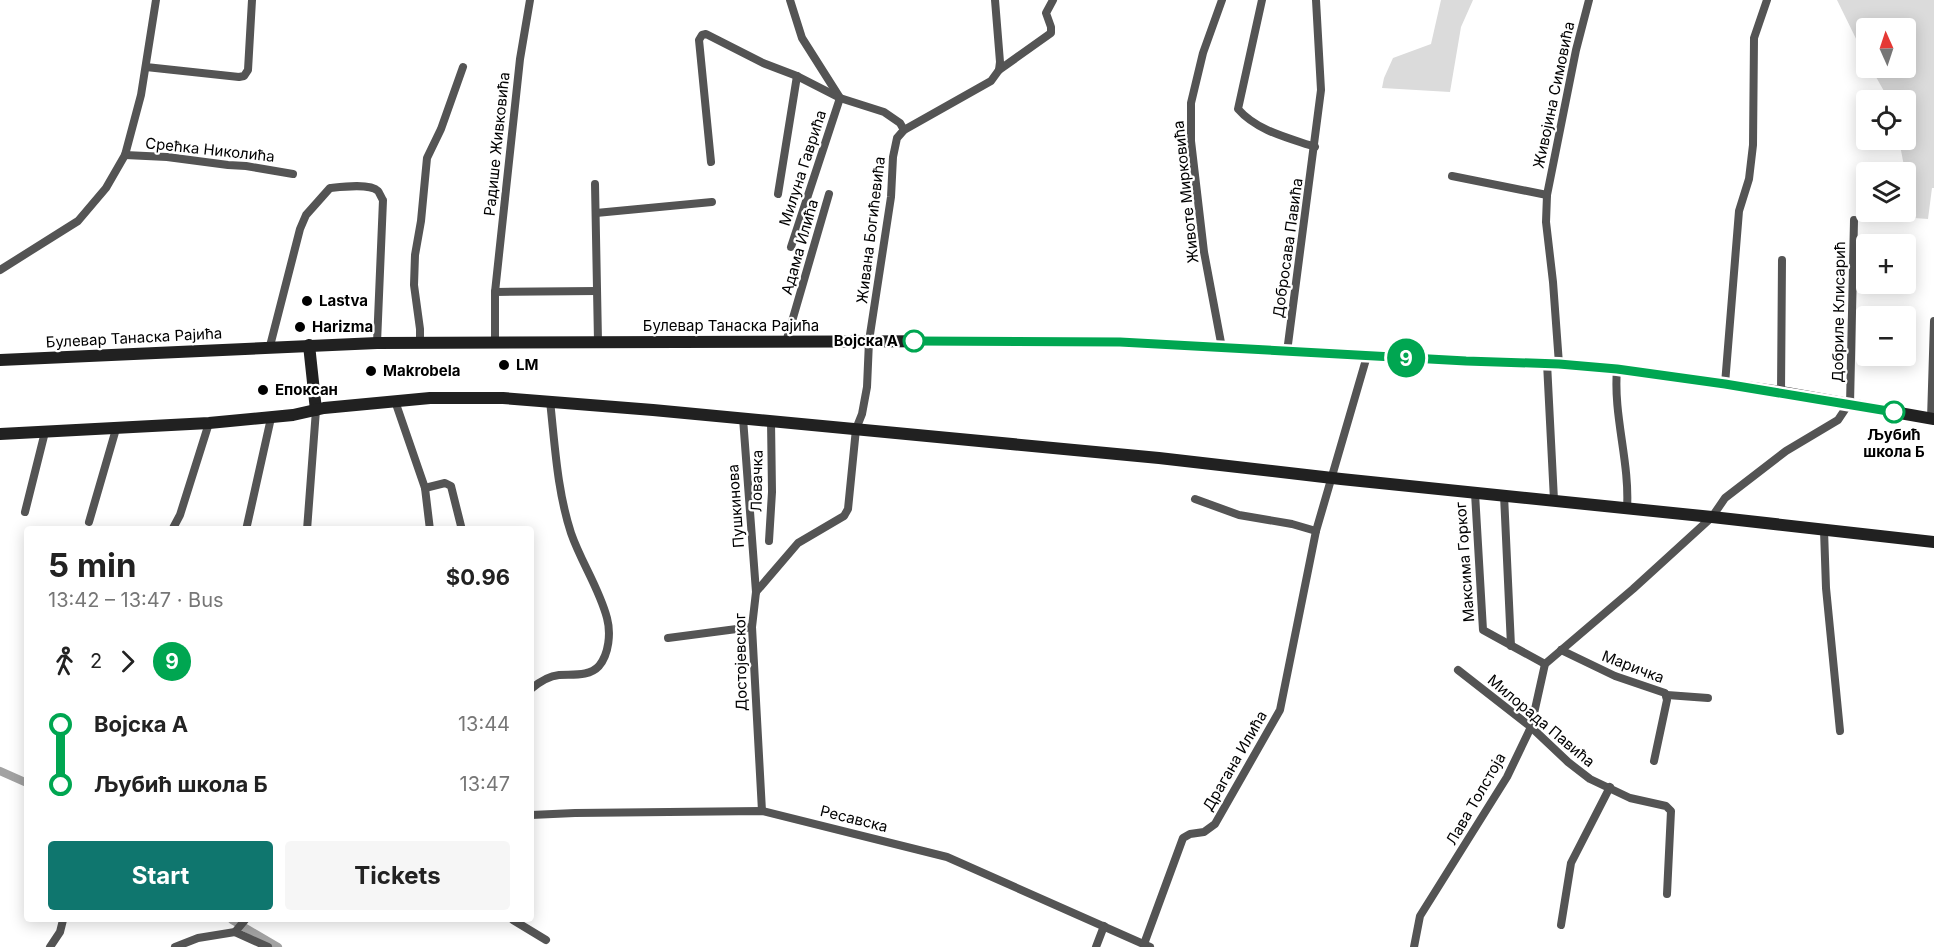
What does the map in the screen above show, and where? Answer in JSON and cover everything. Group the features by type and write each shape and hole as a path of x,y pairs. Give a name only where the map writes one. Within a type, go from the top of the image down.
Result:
{"street":[{"path":"0,270 78,221 106,188 125,155 141,95 156,0"},
{"path":"146,67 244,76 248,70 252,0"},
{"name":"Радише Живковића","path":"495,341 495,292 520,59 530,0"},
{"name":"Милуна Гаврића","path":"790,0 802,38 840,98"},
{"path":"995,0 999,70"},
{"path":"904,130 991,81 999,70 1051,33 1046,13 1053,0"},
{"name":"Животе Мирковића","path":"1222,0 1203,53 1191,103 1191,141 1204,252 1222,348"},
{"path":"1262,0 1238,109 1246,118 1263,128 1315,147"},
{"name":"Добросава Павића","path":"1287,352 1315,147 1322,77 1316,0"},
{"name":"Живојина Симовића","path":"1554,500 1554,282 1546,222 1547,195 1576,50 1589,0"},
{"path":"1725,384 1739,211 1749,178 1753,145 1754,38 1767,0"},
{"name":"Милуна Гаврића","path":"711,162 700,37 706,34 840,98 884,112 900,123 904,130"},
{"path":"420,342 414,265 427,158 441,129 463,67"},
{"name":"Милуна Гаврића","path":"778,194 797,76"},
{"name":"Милуна Гаврића","path":"791,247 840,98"},
{"name":"Живана Богићевића","path":"869,341 891,197 893,157 897,138 904,130"},
{"name":"Срећка Николића","path":"125,155 167,157 293,174"},
{"path":"1452,176 1547,195"},
{"path":"596,184 598,341"},
{"path":"270,346 300,229 306,215 330,188 358,186 379,191 383,200 377,343"},
{"name":"Адама Илића","path":"786,342 829,194"},
{"path":"596,213 712,202"},
{"name":"Добриле Клисарић","path":"1849,405 1854,219"},
{"path":"1781,392 1782,260"},
{"path":"495,292 597,291"},
{"path":"1932,419 1934,321"},
{"name":"Достојевског","path":"762,811 752,627 756,592 798,543 843,516 848,509 856,429 862,414 867,387 869,341"},
{"name":"Булевар Танаска Рајића","path":"0,360 270,346 420,342 1120,342 1367,356 1553,363 1617,369 1781,392 1932,419"},
{"path":"307,526 316,410 309,345"},
{"path":"1331,478 1367,356"},
{"path":"1617,369 1616,386 1626,471 1627,509"},
{"path":"0,434 116,429 271,418 316,410 430,398 550,401 1159,458 1934,542"},
{"path":"395,401 425,488 430,526"},
{"path":"534,686 557,675 579,675 597,668 609,643 607,618 571,533 558,475 550,401"},
{"path":"1545,664 1633,589 1712,517 1725,498 1786,451 1838,420 1849,405"},
{"path":"247,526 271,418"},
{"name":"Пушкинова","path":"743,418 756,592"},
{"name":"Ловачка","path":"769,541 772,492 771,421"},
{"path":"174,526 180,515 209,423"},
{"path":"89,522 116,429"},
{"path":"26,512 45,432"},
{"name":"Драгана Илића","path":"1147,945 1184,838 1190,834 1204,832 1215,824 1280,710 1316,531 1331,478"},
{"path":"425,488 445,483 451,486 461,526"},
{"name":"Максима Горког","path":"1475,493 1483,630 1545,664"},
{"path":"1504,495 1510,646"},
{"path":"1195,499 1239,515 1292,524 1316,531"},
{"path":"1824,530 1826,588 1840,731"},
{"path":"668,638 752,627"},
{"name":"Маричка","path":"1561,650 1615,676 1666,695 1667,700 1654,761"},
{"name":"Лава Толстоја","path":"1414,947 1420,916 1507,777 1531,726 1545,664"},
{"name":"Милорада Павића","path":"1458,670 1531,726 1575,768 1590,779 1630,798 1666,806 1671,811 1667,894"},
{"path":"1666,695 1708,698"},
{"path":"1561,925 1571,863 1610,787"},
{"name":"Ресавска","path":"534,815 762,811 947,857 1147,945"},
{"path":"50,947 60,932 62,922"},
{"path":"175,947 198,938 237,930 243,922"},
{"path":"516,922 546,940"},
{"path":"1096,947 1104,926"},
{"path":"237,930 268,947"}],"shaded area":[{"path":"1441,0 1473,0 1461,27 1450,92 1382,88 1393,58 1431,44"},
{"path":"1837,0 1934,0 1934,188 1932,188 1928,219 1916,218 1916,162 1903,162 1901,150 1916,150 1916,90 1883,90 1877,78 1916,78 1916,18 1856,18 1856,39"}],"waterway":[{"path":"0,771 24,782"},
{"path":"235,922 278,947"}],"bus line":[{"name":"9","path":"914,341 1120,342 1559,364 1617,369 1781,392 1894,412"}],"place":[{"name":"Lastva","path":"307,301"},
{"name":"Harizma","path":"300,327"},
{"name":"Војска А","path":"914,341"},
{"name":"LM","path":"504,365"},
{"name":"Makrobela","path":"371,371"},
{"name":"Епоксан","path":"263,390"},
{"name":"Љубић школа Б","path":"1894,412"}]}
